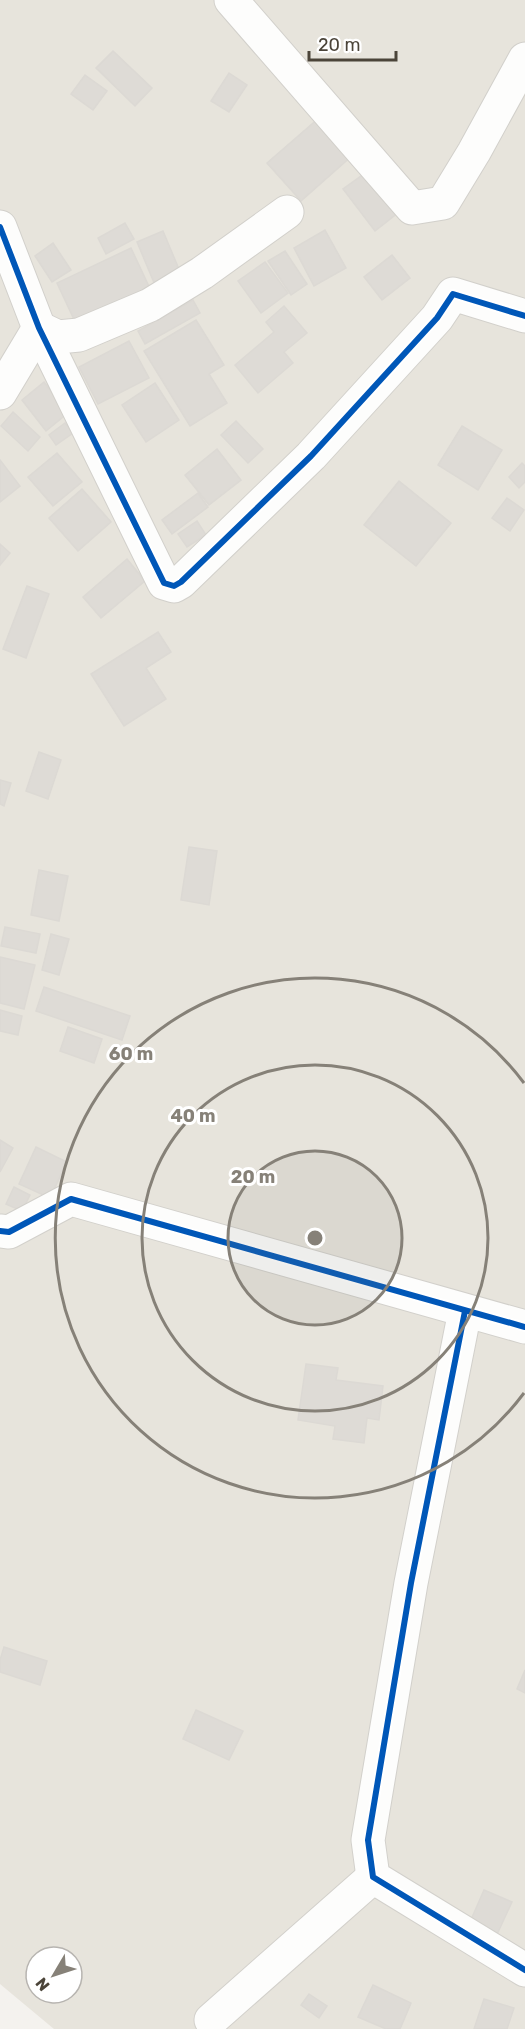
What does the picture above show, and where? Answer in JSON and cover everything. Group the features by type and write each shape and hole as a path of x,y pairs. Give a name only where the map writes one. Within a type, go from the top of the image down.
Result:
{"street":[{"path":"231,0 412,208 443,203 525,59"},
{"path":"39,328 58,337 80,335 150,305 202,273 288,212"},
{"path":"0,227 39,328 164,583 174,586 182,582 310,456 437,318 453,294 525,316"},
{"path":"0,393 39,328"},
{"path":"0,1231 9,1232 71,1198 525,1328"},
{"path":"373,1877 368,1840 411,1583 465,1311"},
{"path":"373,1877 525,1970"},
{"path":"211,2020 373,1877"}],"shaded area":[{"path":"0,0 525,0 525,2029 54,2029 25,2005 84,2005 84,1945 24,1945 24,2004 0,1984"}],"building":[{"path":"113,51 152,88 135,106 96,68"},
{"path":"229,73 247,85 229,112 211,101"},
{"path":"85,75 107,91 93,110 71,94"},
{"path":"320,117 353,155 301,201 267,163"},
{"path":"368,171 399,212 375,231 343,189"},
{"path":"125,223 134,239 106,254 98,238"},
{"path":"325,230 346,268 314,286 294,248"},
{"path":"163,231 181,274 155,285 137,242"},
{"path":"53,243 71,270 52,282 35,256"},
{"path":"131,248 152,293 78,328 57,283"},
{"path":"285,251 307,284 291,295 268,261"},
{"path":"392,255 410,278 382,300 364,277"},
{"path":"265,262 288,293 261,313 238,281"},
{"path":"193,300 200,313 145,344 138,331"},
{"path":"284,306 307,333 284,352 293,363 258,393 235,365 274,332 266,322"},
{"path":"196,320 224,365 209,374 227,403 190,426 144,351"},
{"path":"129,341 149,378 98,404 79,367"},
{"path":"44,382 68,413 46,431 22,400"},
{"path":"155,383 179,420 146,442 122,405"},
{"path":"13,412 40,437 28,451 1,426"},
{"path":"236,421 263,449 248,463 221,435"},
{"path":"65,423 73,433 56,445 49,435"},
{"path":"462,426 502,450 478,490 438,465"},
{"path":"217,449 241,480 209,505 185,475"},
{"path":"57,453 82,482 53,506 28,477"},
{"path":"0,460 20,486 0,502"},
{"path":"522,463 525,466 525,482 519,488 509,477"},
{"path":"399,481 451,523 416,566 364,525"},
{"path":"82,489 111,522 78,551 49,518"},
{"path":"198,493 208,507 172,534 162,520"},
{"path":"507,498 524,510 510,531 492,518"},
{"path":"197,521 206,535 187,547 178,534"},
{"path":"0,544 10,553 0,565"},
{"path":"127,559 145,581 101,618 83,597"},
{"path":"27,586 49,594 26,658 3,649"},
{"path":"158,632 171,652 146,668 166,699 124,726 91,674"},
{"path":"39,752 61,760 48,799 26,791"},
{"path":"0,780 11,783 4,806 0,804"},
{"path":"189,847 217,851 209,905 181,900"},
{"path":"39,870 68,876 59,921 31,915"},
{"path":"5,927 40,934 36,953 1,946"},
{"path":"51,934 69,939 59,975 42,970"},
{"path":"0,957 35,965 24,1009 0,1003"},
{"path":"44,987 130,1016 122,1040 36,1011"},
{"path":"0,1010 22,1016 18,1035 0,1031"},
{"path":"68,1027 102,1039 94,1063 60,1051"},
{"path":"0,1140 13,1148 0,1172"},
{"path":"36,1147 67,1162 50,1198 19,1184"},
{"path":"14,1187 30,1195 22,1211 6,1204"},
{"path":"306,1364 338,1368 336,1380 383,1386 379,1420 367,1418 364,1443 333,1439 335,1426 298,1420"},
{"path":"4,1647 47,1661 40,1685 0,1672 0,1660"},
{"path":"525,1670 525,1693 517,1689"},
{"path":"196,1710 243,1731 229,1760 183,1739"},
{"path":"484,1890 512,1902 493,1943 466,1931"},
{"path":"373,1985 411,2003 400,2029 386,2029 358,2017"},
{"path":"309,1994 327,2006 319,2018 301,2005"},
{"path":"484,1999 514,2008 507,2029 474,2029"}],"cycle path":[{"path":"0,227 39,328 164,583 174,586 181,582 311,456 437,318 453,294 525,316"},
{"path":"0,1231 9,1232 71,1199 525,1327"},
{"path":"465,1311 411,1583 368,1840 373,1877 525,1970"}]}
